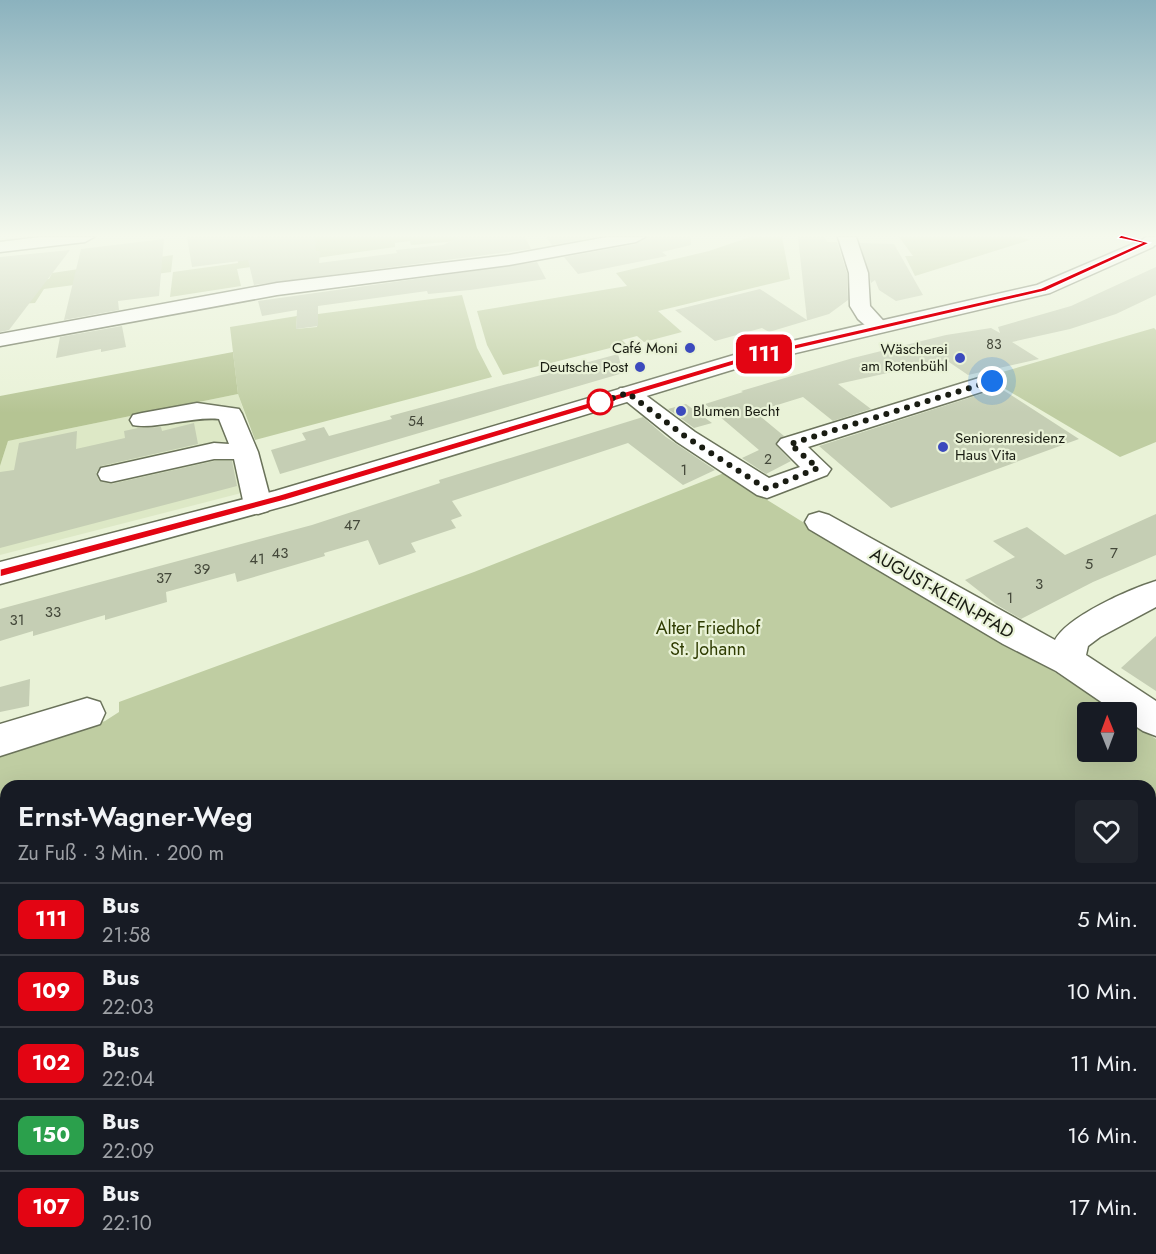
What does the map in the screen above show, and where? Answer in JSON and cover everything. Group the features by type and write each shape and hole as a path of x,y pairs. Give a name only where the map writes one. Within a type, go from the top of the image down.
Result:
{"street":[{"path":"0,340 242,296"},
{"path":"858,296 857,302 865,315 879,327"},
{"path":"0,573 258,505 777,350 1015,296"},
{"path":"628,393 696,444 767,489 818,468 790,444 992,381"},
{"path":"142,420 183,412 217,410 230,414 245,452 258,505"},
{"path":"111,474 214,451 245,452"},
{"name":"AUGUST-KLEIN-PFAD","path":"819,522 1015,634 1068,661 1156,720"},
{"path":"1068,661 1072,640 1088,628 1156,593"},
{"path":"0,740 87,713"}],"shaded area":[{"path":"233,352 238,394 8,441 0,466 0,396"},
{"path":"238,394 269,486 0,555 0,466 8,441"}],"green space":[{"path":"14,296 40,296 35,303 0,305"},
{"path":"462,296 477,348 492,377 255,440 238,394 230,327 297,316 296,329 317,327 318,314"},
{"path":"570,296 722,296 658,311 682,332 644,342 637,336 622,340 626,344 503,375 487,345 477,311"},
{"path":"1154,328 1156,330 1156,442 1120,457 985,377"},
{"name":"Alter Friedhof St. Johann","path":"724,473 814,529 1007,641 1101,702 1077,702 1077,762 1137,762 1137,727 1156,739 1156,780 0,780 0,756 105,721 119,712 119,702 474,572"}],"building":[{"path":"0,296 35,296 9,330 0,332"},
{"path":"70,296 159,296 118,301 119,310 64,320"},
{"path":"297,296 394,296 318,306 318,326 296,329 297,310 262,316 258,301"},
{"path":"734,296 770,296 807,320 804,296 848,296 848,300 829,314 769,332 762,328 715,341 675,310"},
{"path":"888,296 921,296 896,301"},
{"path":"1094,296 1155,296 1116,314 1070,329 1012,342 1039,359 968,375 946,360 838,384 871,409 833,421 803,397 755,412 784,436 775,444 791,461 766,474 742,458 759,450 705,404 853,358 946,335 991,328 1000,333 998,327 1071,306"},
{"path":"122,326 126,347 101,352 101,349 56,358 60,337"},
{"path":"618,354 623,373 280,474 271,450 306,440 302,433 324,427 329,436 392,419 390,416"},
{"name":"Seniorenresidenz Haus Vita","path":"1000,388 1079,439 891,508 819,446"},
{"path":"686,404 712,423 694,428 668,409"},
{"path":"643,417 666,437 715,470 683,485 628,443 452,501 462,516 451,520 456,528 411,543 416,552 379,565 368,540 324,553 325,556 237,582 235,573 166,592 167,602 105,620 105,615 33,636 33,631 0,641 0,609 312,525 440,483 439,480"},
{"path":"194,423 198,444 101,466 96,473 99,481 111,484 214,461 232,461 237,486 0,548 0,472 14,470 19,443 77,431 76,449 125,438 124,431 161,427 162,431"},
{"path":"1156,514 1156,555 1093,582 1021,619 997,605 965,580 1015,557 993,541 1027,527 1065,555"},
{"path":"1156,636 1156,691 1121,668"},
{"path":"30,679 29,706 0,712 0,687"}],"bus line":[{"name":"111","path":"0,573 282,498 752,357 1020,296"}],"place":[{"name":"Café Moni","path":"690,348"},
{"name":"Wäscherei am Rotenbühl","path":"960,358"},
{"name":"Deutsche Post","path":"640,367"},
{"name":"Blumen Becht","path":"681,411"},
{"name":"Seniorenresidenz Haus Vita","path":"943,447"}],"route":[{"path":"600,402 591,405 628,393 725,464 767,489 818,468 790,444 992,381"}]}
